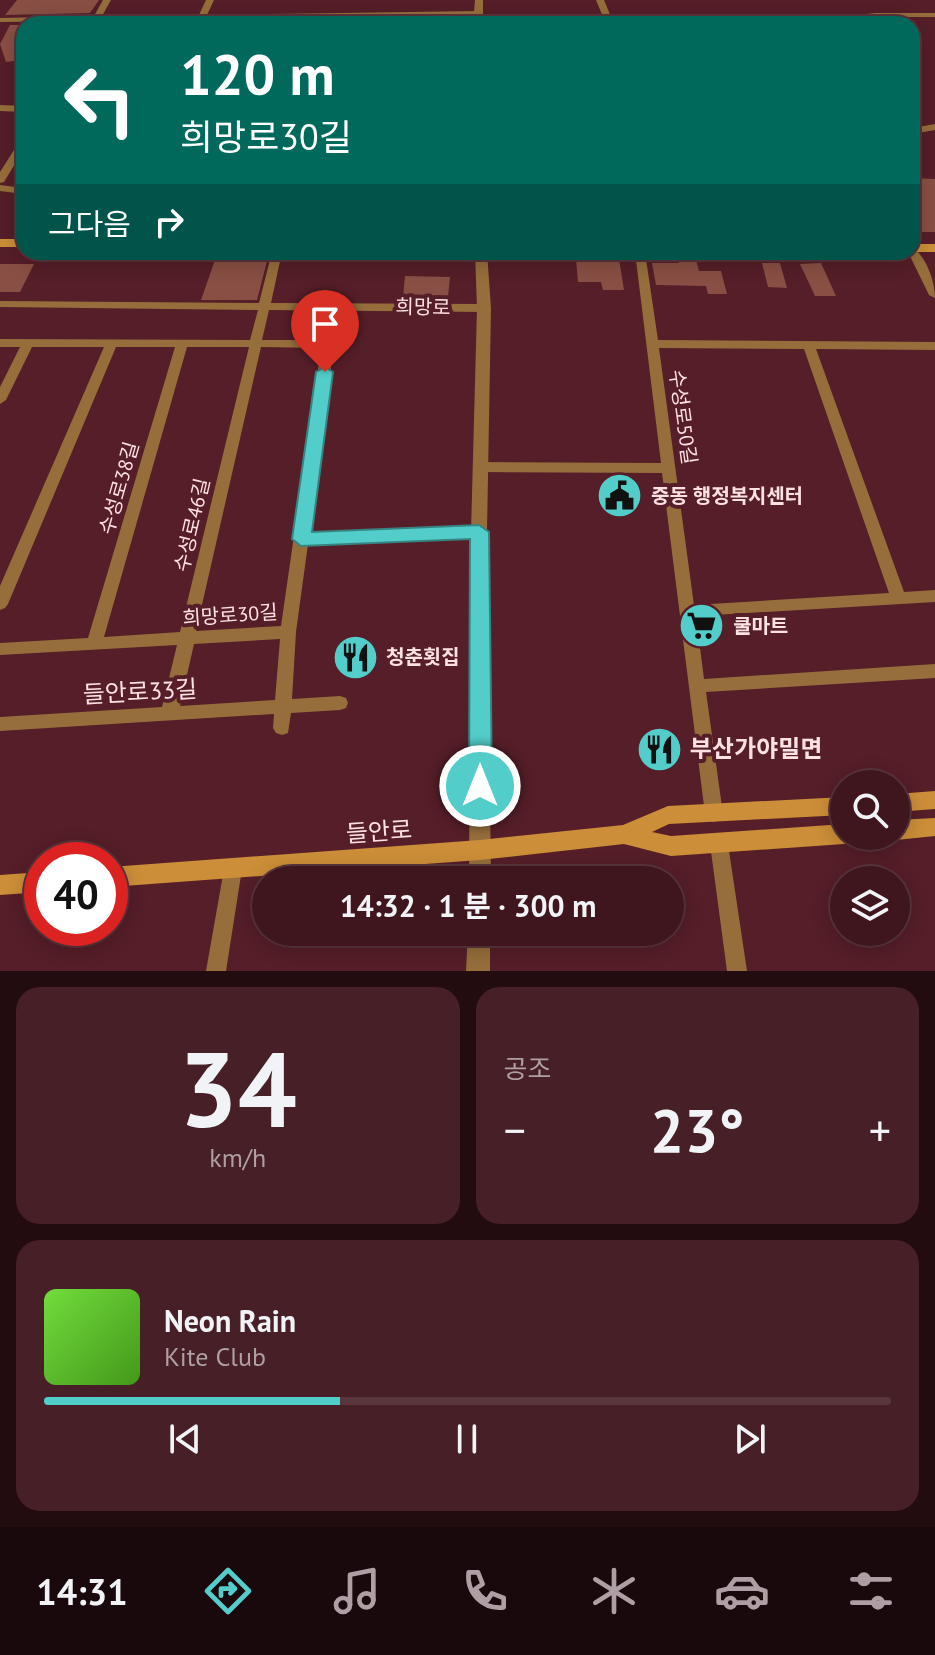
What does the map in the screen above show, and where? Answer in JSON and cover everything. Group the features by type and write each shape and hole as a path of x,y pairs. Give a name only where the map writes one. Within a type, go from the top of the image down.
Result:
{"main road":[{"path":"910,802 935,800"},
{"name":"들안로","path":"128,876 480,850 624,834 668,815 830,807"},
{"path":"910,829 935,827"},
{"name":"들안로","path":"624,834 671,846 830,835"},
{"path":"0,885 24,883"}],"street":[{"path":"289,15 294,0"},
{"path":"374,14 375,0"},
{"path":"271,16 478,13 479,0"},
{"path":"866,16 935,15"},
{"path":"0,180 16,154"},
{"name":"수성로46길","path":"169,715 275,260"},
{"path":"480,866 479,532 484,308 481,260"},
{"name":"수성로50길","path":"641,260 714,814"},
{"path":"918,260 935,295"},
{"path":"0,304 265,304"},
{"name":"희망로","path":"265,304 484,308"},
{"path":"0,343 328,344 301,539 479,532"},
{"path":"0,399 28,343"},
{"path":"0,604 112,343"},
{"name":"수성로38길","path":"94,644 182,343"},
{"name":"수성로50길","path":"651,344 935,346"},
{"path":"809,346 898,598"},
{"path":"480,467 668,468"},
{"name":"희망로30길","path":"0,649 288,632 301,539"},
{"path":"687,611 935,596"},
{"path":"282,728 288,632"},
{"path":"696,686 935,671"},
{"name":"들안로33길","path":"0,724 340,703"},
{"path":"719,844 737,971"},
{"path":"216,971 233,869"},
{"path":"478,971 479,946"}],"building":[{"path":"17,0 99,0 90,13 5,15"},
{"path":"10,25 16,25 16,61 6,62 0,44"},
{"path":"920,178 935,179 935,232 920,232"},
{"path":"215,260 267,261 257,300 201,300"},
{"path":"576,260 619,260 624,290 603,290 601,282 578,282"},
{"path":"678,260 696,260 699,271 721,271 727,294 708,294 706,286 656,285 652,263 679,263"},
{"path":"762,263 780,263 787,288 768,287"},
{"path":"821,263 836,296 815,296 800,264"},
{"path":"0,264 34,264 20,292 0,292"},
{"path":"405,276 450,277 448,297 403,297"}],"place":[{"name":"중동 행정복지센터","path":"620,496"},
{"name":"쿨마트","path":"702,626"},
{"name":"청춘횟집","path":"355,657"},
{"name":"부산가야밀면","path":"659,749"}],"route":[{"path":"325,372 301,539 479,532 480,786"}]}
